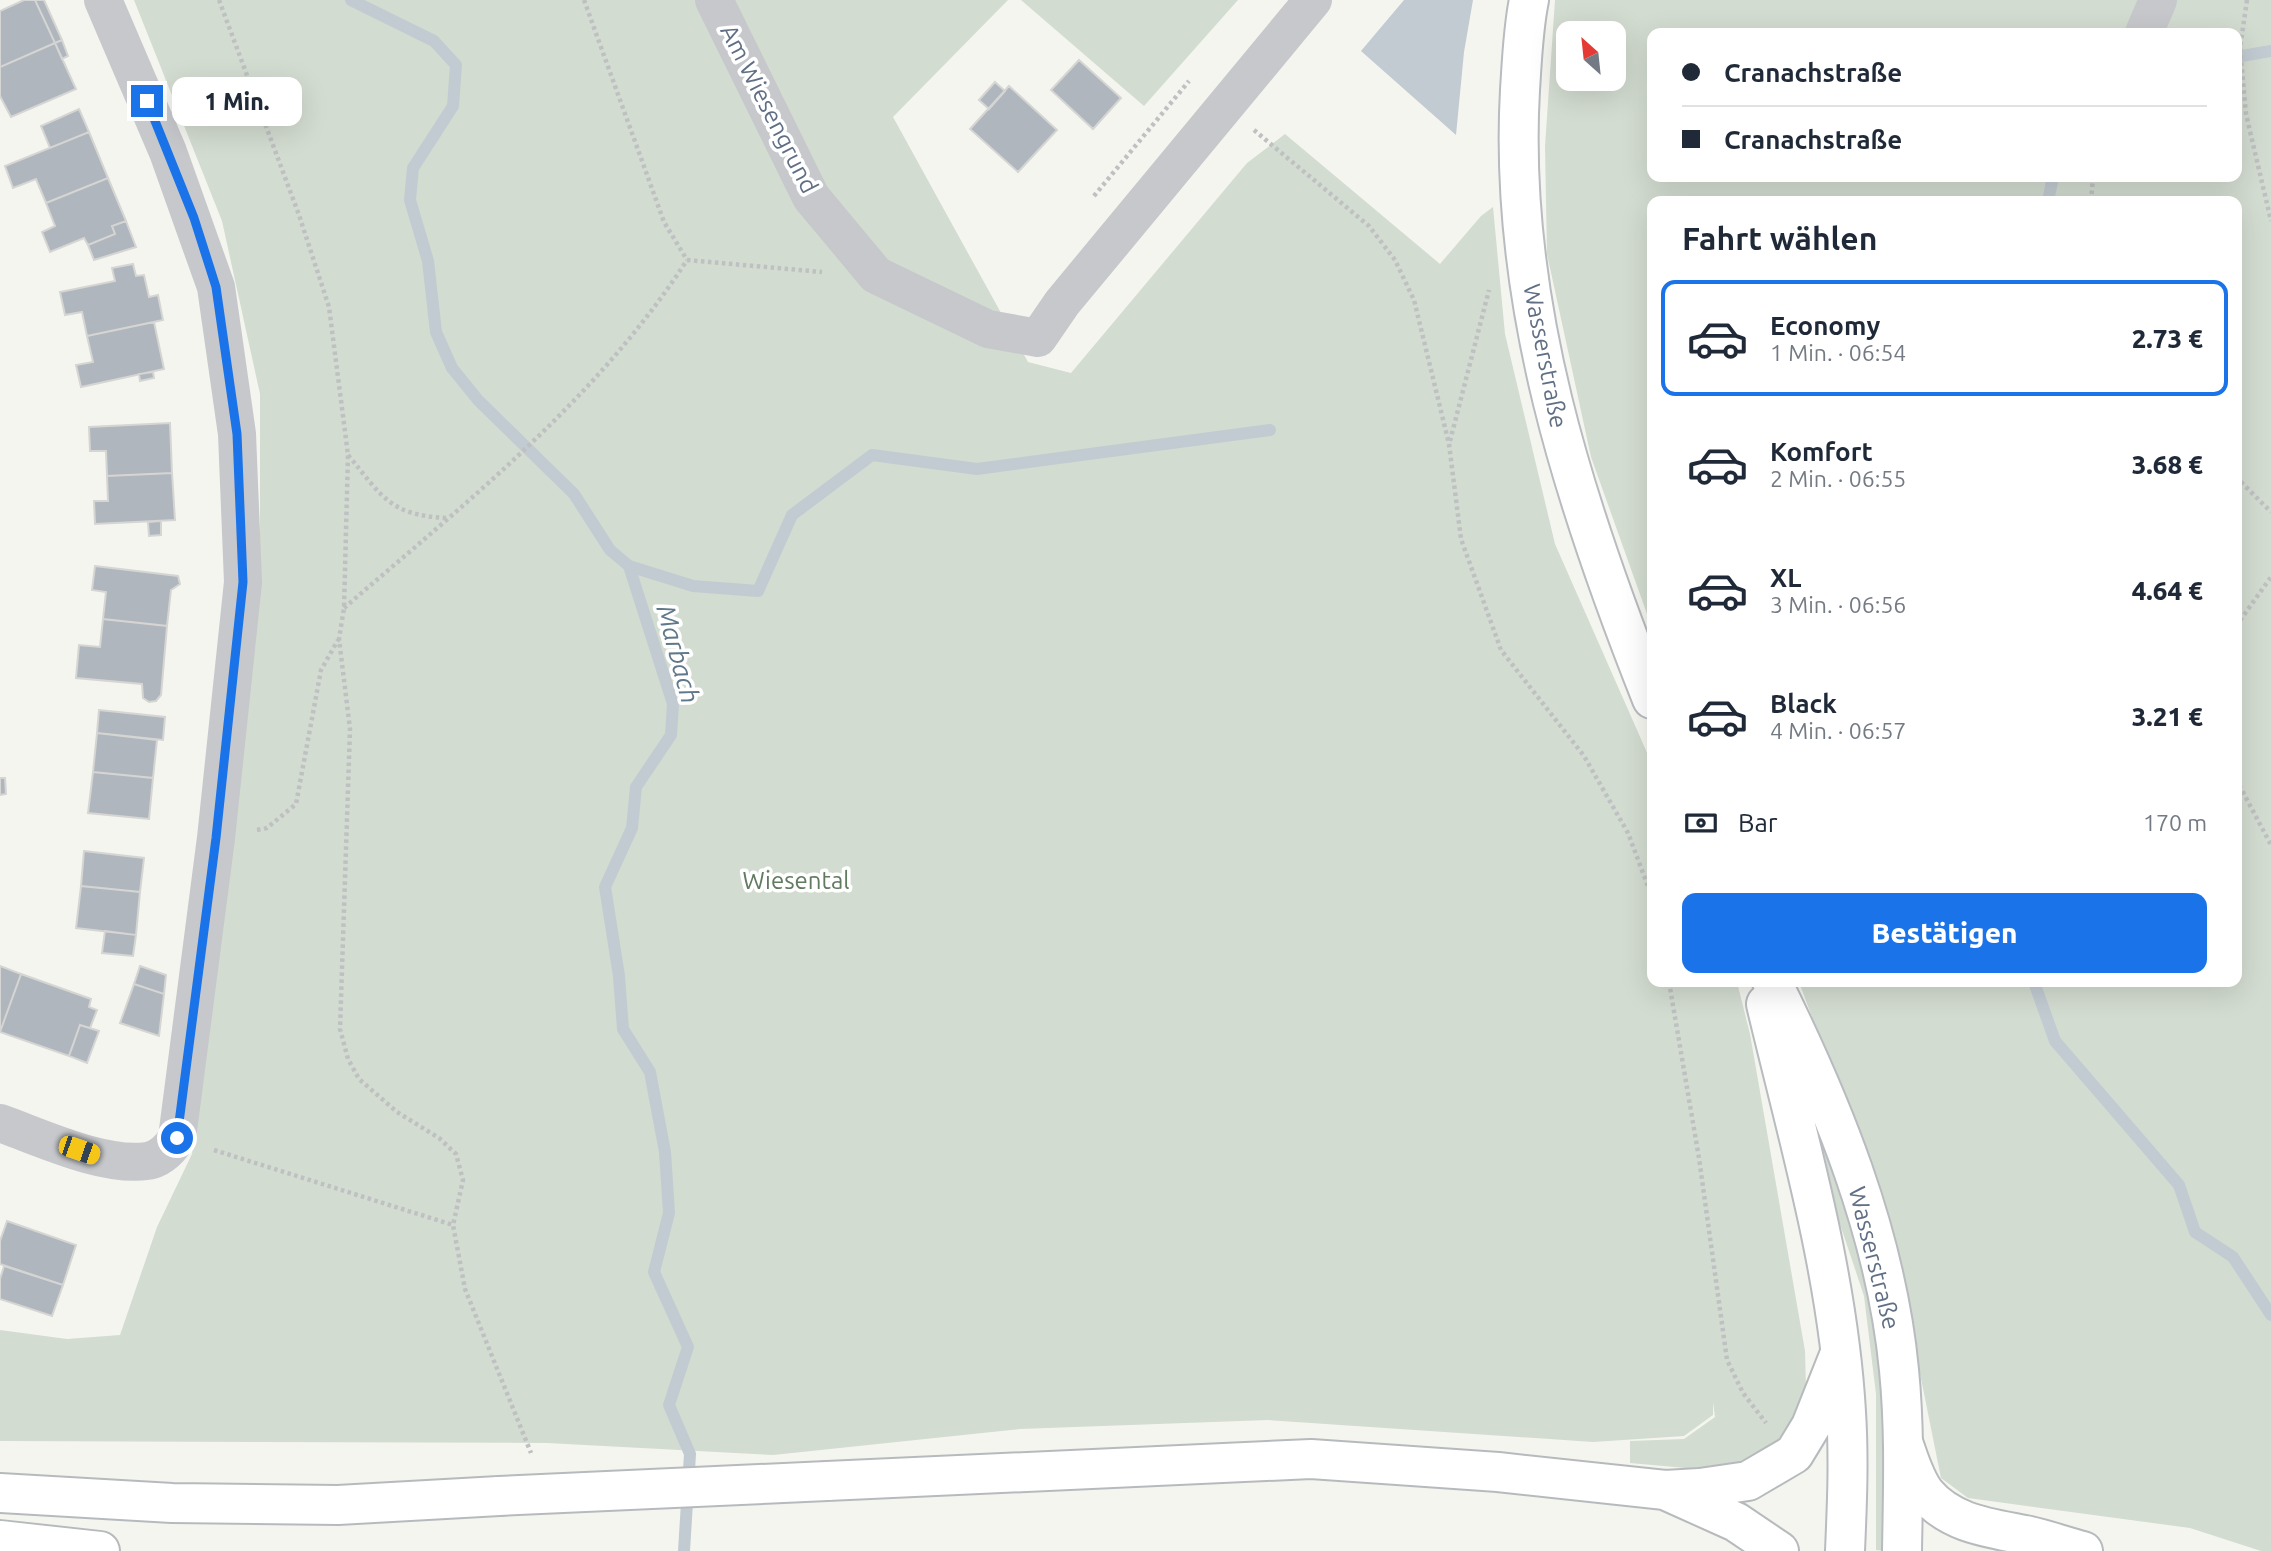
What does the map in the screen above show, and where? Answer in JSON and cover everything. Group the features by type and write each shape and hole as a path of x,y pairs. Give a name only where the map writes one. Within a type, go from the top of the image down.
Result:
{"main road":[{"name":"Wasserstraße","path":"1529,0 1518,133 1520,196 1532,297 1550,399 1581,506 1647,686"},
{"name":"Wasserstraße","path":"1761,987 1818,1228 1840,1353 1849,1470 1845,1551"},
{"name":"Wasserstraße","path":"1774,987 1826,1099 1862,1198 1886,1287 1899,1368 1904,1445 1902,1551"},
{"path":"0,1493 172,1503 338,1505 1311,1460 1498,1472 1665,1490 1748,1480 1794,1454 1811,1426 1840,1353"},
{"path":"1904,1445 1915,1476 1926,1494 1945,1512 1986,1529 2027,1535 2083,1551"},
{"path":"1665,1490 1736,1522 1775,1548"},
{"path":"0,1540 100,1551"}],"street":[{"path":"0,1123 105,1159 148,1161 161,1156 177,1138 216,838 243,582 237,434 216,287 168,152 103,0"},
{"name":"Am Wiesengrund","path":"714,0 811,197 876,275 988,329 1038,338 1062,303 1226,104"},
{"path":"1226,104 1313,0"},
{"path":"2146,28 2158,0"}],"path":[{"path":"216,838 267,828 296,804 321,670 338,639 344,608 348,454 329,307 271,136 219,0"},
{"path":"584,0 664,222 687,260"},
{"path":"2242,34 2247,0"},
{"path":"2242,74 2246,114 2271,221"},
{"path":"1226,104 1369,226 1395,260 1414,300 1449,444 1461,539 1502,650 1584,756 1628,833 1647,884"},
{"path":"344,608 538,438 620,347 668,289 687,260"},
{"path":"687,260 781,271 876,275"},
{"path":"1449,444 1491,282"},
{"path":"348,454 388,502 415,517 447,519"},
{"path":"2242,483 2271,512"},
{"path":"2242,618 2271,577"},
{"path":"338,639 350,729 340,1029 348,1059 359,1079 397,1112 439,1138 456,1154 463,1180 453,1225 465,1289 531,1453"},
{"path":"2242,790 2271,845"},
{"path":"1670,987 1699,1158 1727,1360 1743,1393 1772,1431"},
{"path":"177,1138 453,1225"}],"green space":[{"name":"Wiesental","path":"134,0 1008,0 893,117 1028,362 1071,373 1247,163 1285,134 1440,264 1481,216 1493,207 1505,334 1555,544 1647,753 1647,987 1738,987 1750,1034 1805,1351 1806,1391 1787,1430 1756,1464 1719,1471 1630,1463 1630,1441 1684,1439 1715,1417 1713,1402 1713,1415 1684,1436 1593,1442 1268,1420 1020,1429 773,1455 547,1443 0,1441 0,1330 67,1339 120,1335 157,1227 192,1154 220,941 260,571 260,394 222,221"},
{"path":"1021,0 1238,0 1144,106"},
{"path":"1555,0 2271,0 2271,1551 2261,1551 2190,1528 1968,1498 1941,1478 1892,1234 1801,987 2242,987 2242,196 1647,196 1647,614 1591,457 1547,254 1545,146"},
{"path":"1819,1121 1874,1304 1887,1418 1887,1551 1876,1550 1876,1394 1864,1296 1807,1125"}],"shaded area":[{"path":"1404,0 1473,0 1464,52 1456,135 1361,51"}],"building":[{"path":"24,0 35,0 55,43 0,67 0,11"},
{"path":"35,0 44,0 62,40 55,43"},
{"path":"62,40 68,56 62,59 55,43"},
{"path":"55,43 76,89 11,117 0,96 0,67"},
{"path":"1079,60 1121,98 1093,129 1051,90"},
{"path":"995,82 1005,91 989,109 979,100"},
{"path":"1009,86 1057,130 1018,172 970,129"},
{"path":"79,109 89,132 50,148 41,126"},
{"path":"89,132 108,178 46,203 36,179 13,188 5,166"},
{"path":"108,178 126,221 112,226 115,234 88,245 84,238 50,252 42,232 55,226 46,203"},
{"path":"126,221 136,247 94,260 88,245 115,234 112,226"},
{"path":"133,264 136,276 144,275 149,297 158,295 163,320 87,336 82,312 65,315 60,292 115,281 112,268"},
{"path":"154,322 164,369 81,387 76,365 93,362 87,336"},
{"path":"153,372 154,378 140,381 139,374"},
{"path":"170,423 172,473 107,476 106,451 90,451 89,427"},
{"path":"172,473 175,520 95,524 94,501 108,501 107,476"},
{"path":"161,521 161,535 149,536 148,522"},
{"path":"95,566 178,576 180,584 171,590 167,626 103,619 106,592 92,590"},
{"path":"103,619 167,626 161,695 156,701 149,702 143,698 142,684 76,678 79,645 100,647"},
{"path":"99,710 165,717 163,740 97,733"},
{"path":"97,733 157,740 153,778 93,772"},
{"path":"93,772 153,778 149,819 88,813"},
{"path":"0,778 5,778 6,794 0,795"},
{"path":"84,851 144,858 140,892 81,886"},
{"path":"81,886 140,892 136,935 76,928"},
{"path":"105,931 136,935 133,956 102,953"},
{"path":"0,966 21,974 0,1032"},
{"path":"140,966 166,975 164,994 134,984"},
{"path":"21,974 91,999 89,1007 97,1010 90,1028 80,1025 69,1056 0,1032"},
{"path":"134,984 164,994 159,1036 120,1023"},
{"path":"80,1025 99,1031 87,1063 69,1056"},
{"path":"7,1221 76,1245 63,1285 0,1264 0,1241"},
{"path":"4,1266 63,1285 52,1316 0,1299 0,1279"}],"waterway":[{"name":"Marbach","path":"351,0 434,41 456,65 453,106 413,168 410,200 428,261 436,332 452,368 478,400 574,494 610,550 629,566 673,704 671,735 636,787 632,828 605,887 619,976 623,1029 650,1072 665,1152 669,1213 654,1272 688,1347 669,1405 690,1454 684,1551"},
{"path":"2242,56 2271,51"},
{"path":"2049,196 2052,182"},
{"path":"629,566 693,586 758,591 792,515 872,455 977,469 1270,430"},
{"path":"2036,987 2055,1041 2179,1185 2195,1232 2233,1257 2271,1315"}],"route":[{"path":"147,101 194,218 216,287 237,434 243,582 216,838 177,1138"}]}
